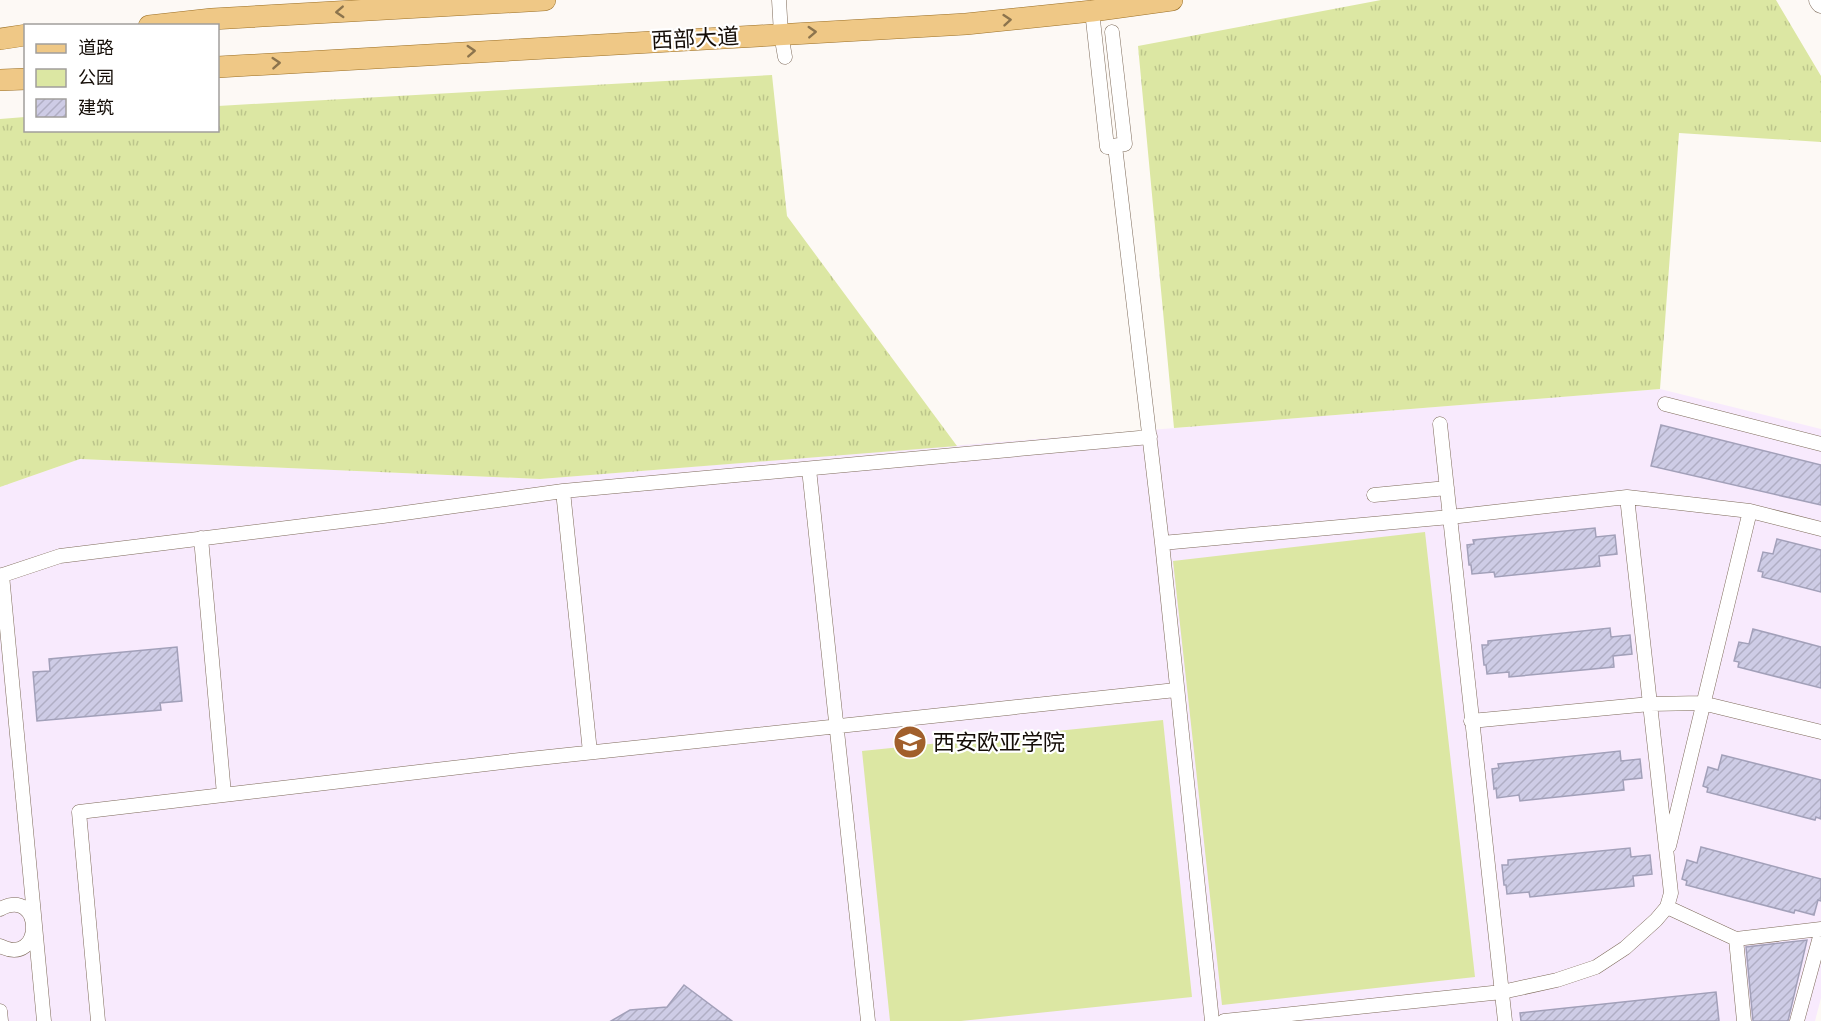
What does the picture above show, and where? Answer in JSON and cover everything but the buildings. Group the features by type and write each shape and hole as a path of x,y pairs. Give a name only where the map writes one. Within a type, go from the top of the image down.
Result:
{"main road":[{"path":"167,24 212,19 545,0"},
{"name":"西部大道","path":"219,67 966,24 1172,0"},
{"path":"0,39 24,35"},
{"path":"0,80 24,79"}],"street":[{"path":"779,0 785,57"},
{"path":"1092,11 1107,147 1125,144 1112,32"},
{"path":"1115,146 1162,543 1212,1021"},
{"path":"1665,404 1821,444"},
{"path":"1440,424 1505,1021"},
{"path":"44,1021 1,575 60,556 563,491 1150,437"},
{"path":"809,469 868,1021"},
{"path":"1374,495 1447,488"},
{"path":"563,491 590,753"},
{"path":"1162,543 1450,518 1627,497 1750,511 1821,529"},
{"path":"1224,1021 1278,1018 1502,992 1557,980 1596,967 1625,948 1667,907 1671,893 1627,497"},
{"path":"1667,857 1702,703 1750,511"},
{"path":"201,538 224,794"},
{"path":"98,1021 79,812 590,753 1176,690"},
{"path":"1471,721 1650,704 1702,703 1821,732"},
{"path":"0,909 9,905 22,908 32,917 34,924 34,931 26,944 13,949 0,946"},
{"path":"1667,907 1736,939 1821,931 1797,1021"},
{"path":"1736,939 1744,1021"},
{"path":"0,1011 1,1021"}],"shaded area":[{"name":"西安欧亚学院","path":"1660,389 1821,429 1821,998 1815,1021 0,1021 0,487 80,459 540,479"}],"green space":[{"path":"1381,0 1776,0 1821,76 1821,142 1679,133 1660,389 1174,428 1138,46"},
{"path":"772,75 787,216 957,446 540,479 80,459 0,487 0,119 24,117 24,132 219,132 219,106"},
{"path":"1425,532 1475,977 1222,1005 1173,561"},
{"path":"1163,720 1192,997 961,1021 890,1021 862,751"}],"place":[{"name":"西安欧亚学院","path":"910,742"}]}
